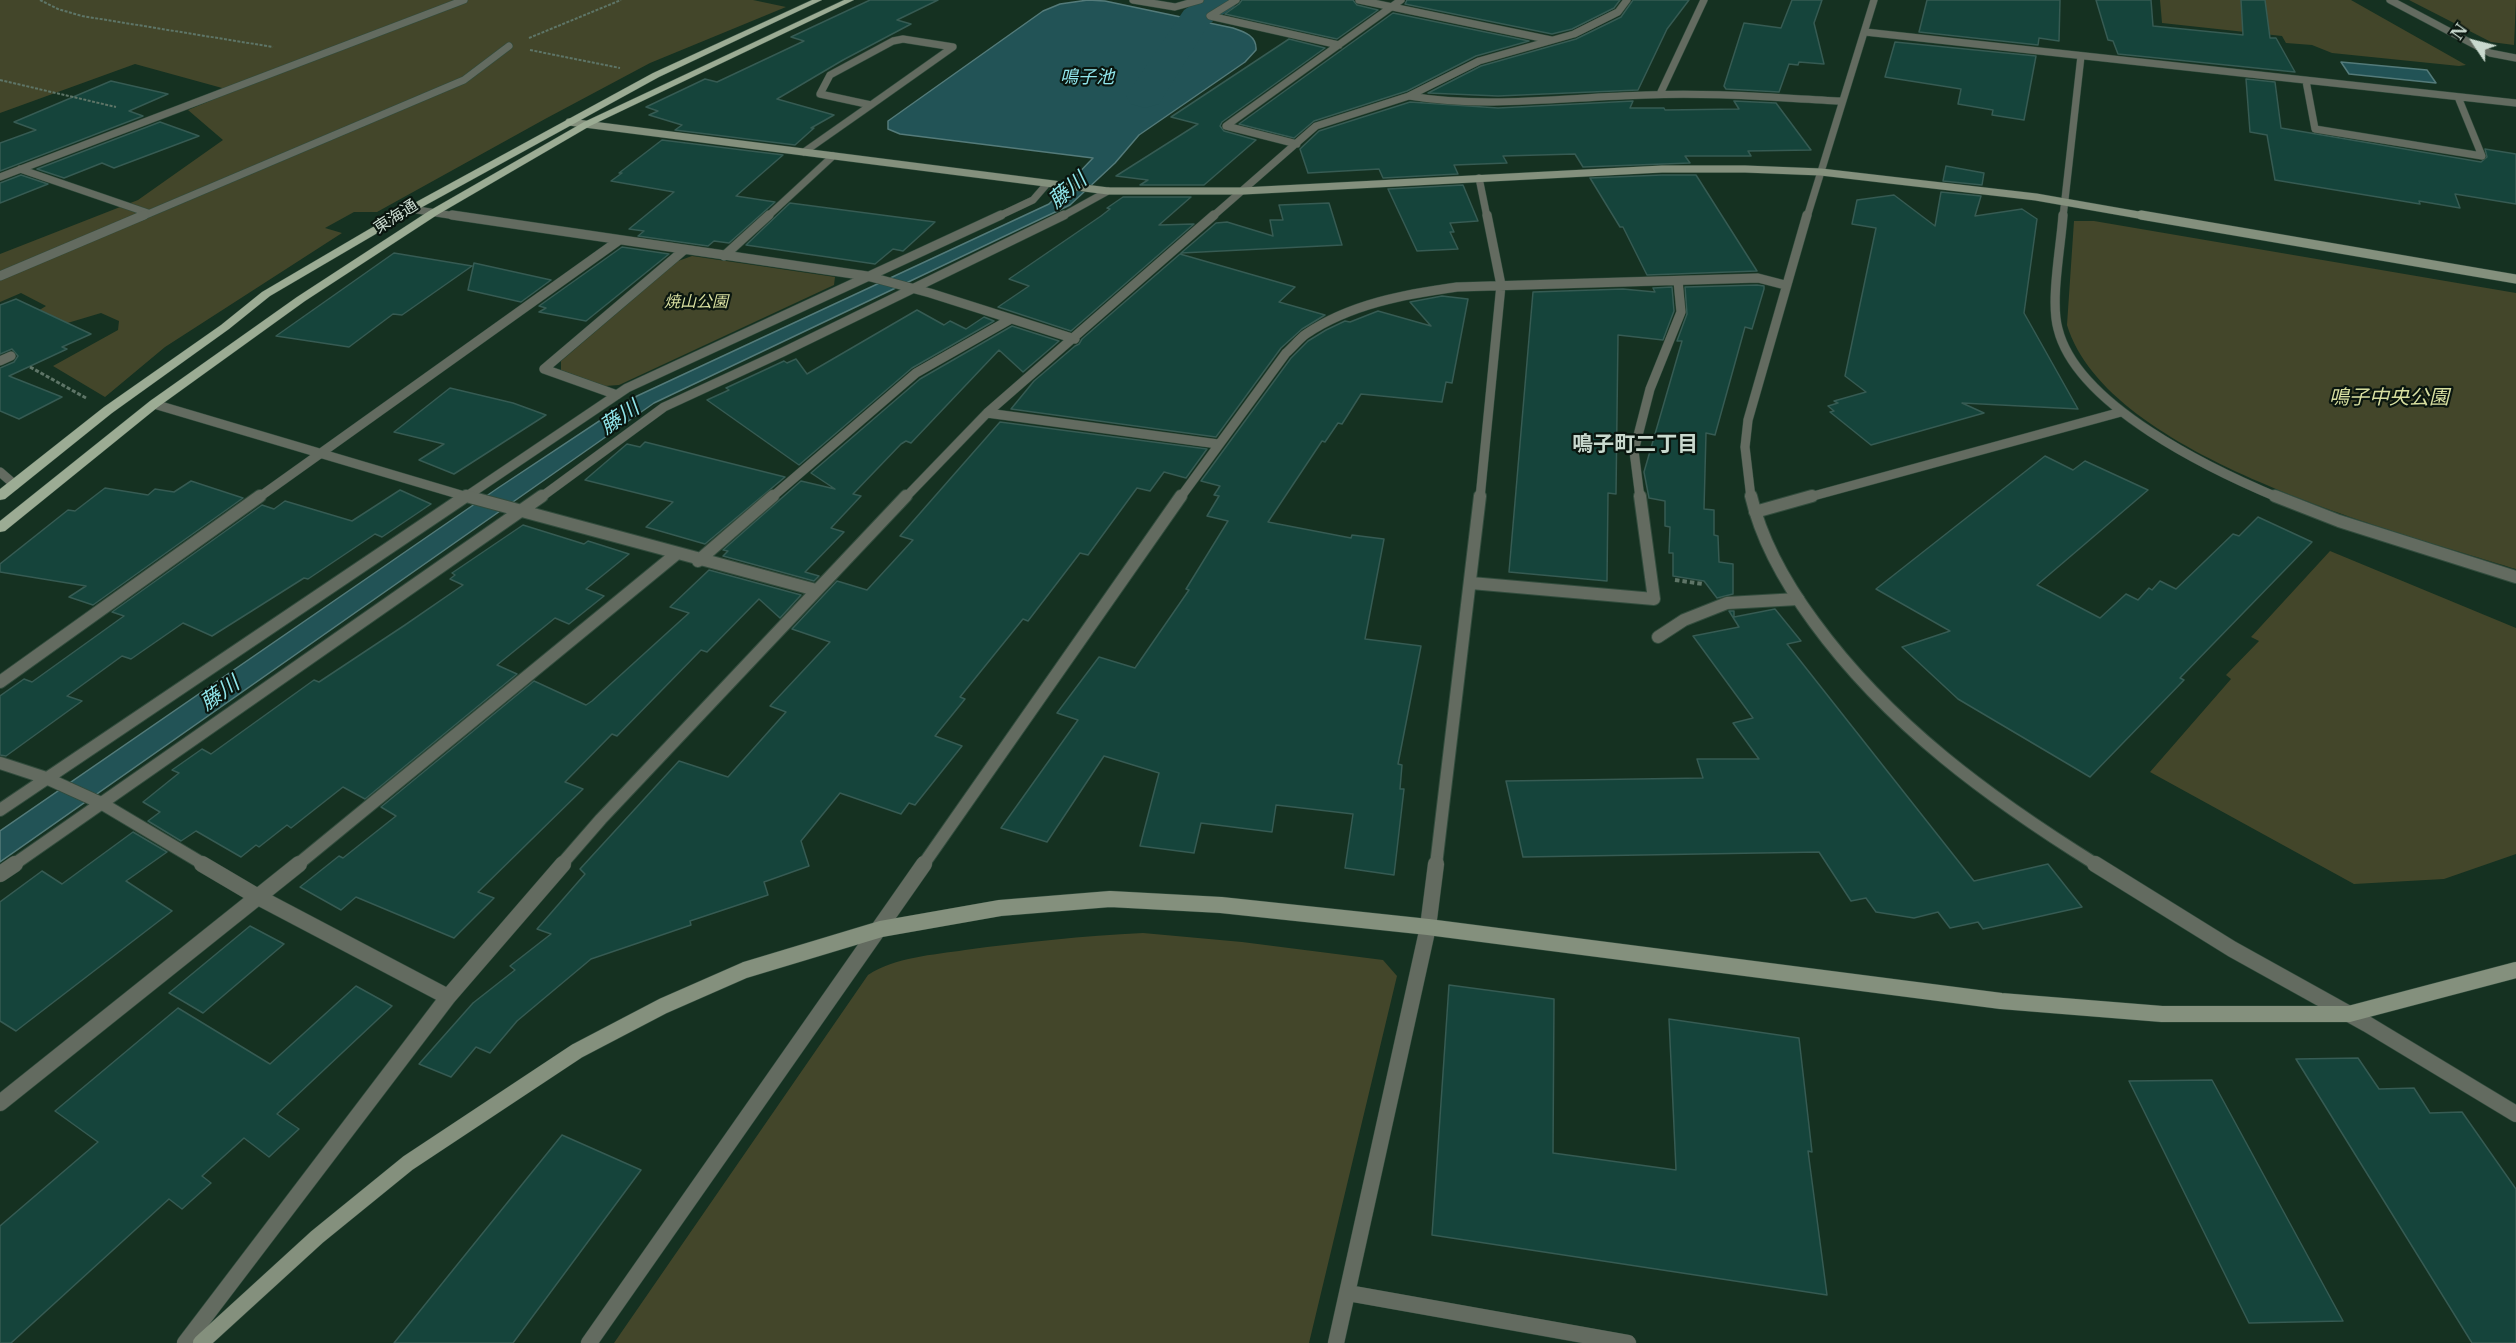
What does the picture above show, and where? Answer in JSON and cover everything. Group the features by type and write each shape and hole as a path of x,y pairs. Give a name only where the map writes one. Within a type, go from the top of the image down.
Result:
{"main road":[{"name":"東海通","path":"0,496 108,410 225,327 266,294 411,209 656,75 818,0"},
{"name":"東海通","path":"0,528 154,404 301,299 433,213 587,124 850,0"}],"street":[{"path":"0,177 464,0"},
{"path":"1133,0 1171,9 1192,5 1200,0"},
{"path":"1236,0 1210,16 1339,45"},
{"path":"1359,0 1555,41"},
{"path":"1297,144 1226,126 1401,0"},
{"path":"185,1343 448,997 601,819 816,590 987,413 1075,339 1316,126 1409,96 1479,61 1555,41 1618,12 1627,0"},
{"path":"1660,94 1704,0"},
{"path":"1874,0 1785,285 1749,418 1745,445 1755,512 1763,540 1783,577 1833,650 1862,684 1916,736 1967,778 2062,843 2223,943 2349,1014 2516,1114"},
{"path":"2390,0 2484,50 2516,58"},
{"path":"1865,33 2516,103"},
{"path":"804,152 871,105 953,47 903,39 893,41 830,75 819,94 871,105"},
{"path":"0,276 464,80 509,46"},
{"path":"2081,56 2064,202 2055,321 2068,355 2095,388 2121,412 2194,459 2251,488 2305,510 2516,577"},
{"path":"2306,81 2315,129 2482,156 2458,97"},
{"path":"1409,96 1435,102 1475,104 1660,94 1842,101"},
{"path":"569,122 1108,191 1243,191 1662,169 1821,172 1944,185 2064,202 2516,279"},
{"path":"724,256 833,156"},
{"path":"20,169 148,213"},
{"path":"1336,1343 1428,927 1471,583 1501,285 1479,178"},
{"path":"0,810 52,781 472,498 617,395 1032,200 1046,184"},
{"path":"0,874 98,801 523,510 664,407 783,352 907,288 1095,200 1108,191"},
{"path":"411,209 871,277 1075,339"},
{"path":"0,682 618,241"},
{"path":"617,395 544,369 684,250"},
{"path":"590,1343 1218,444 1286,353 1306,334 1358,308 1456,287 1758,278 1785,285"},
{"path":"1471,583 1654,599 1635,451 1650,389 1681,312 1678,281"},
{"path":"698,561 916,373 1010,320"},
{"path":"0,361 11,356"},
{"path":"154,404 472,498 523,510 675,555 816,590"},
{"path":"1755,512 2121,412"},
{"path":"987,413 1218,444"},
{"path":"0,472 15,485"},
{"path":"0,1103 258,897 675,555"},
{"path":"1658,637 1684,620 1727,603 1798,599"},
{"path":"0,763 52,781 98,801 258,897 448,997"},
{"path":"201,1343 317,1237 408,1163 577,1051 663,1006 745,970 881,929 1000,908 1110,899 1221,904 1428,927 2001,1001 2162,1014 2349,1014 2516,970"},
{"path":"1348,1293 1628,1343"}],"path":[{"path":"40,0 58,9 82,16 322,54"},
{"path":"509,46 621,0"},
{"path":"509,46 656,75"},
{"path":"0,80 157,117"},
{"path":"11,356 108,410"},
{"path":"1672,589 1671,580 1714,586"}],"green space":[{"path":"0,0 753,0 786,7 650,63 377,212 354,212 325,228 342,233 165,347 105,397 53,366 118,330 119,321 101,313 54,327 23,320 46,306 21,293 0,302 0,254 138,200 223,140 188,110 233,91 135,64 0,113"},
{"path":"2160,0 2351,0 2466,65 2332,53 2312,45 2286,43 2282,36 2162,23"},
{"path":"2409,0 2516,0 2514,45 2491,42"},
{"name":"鳴子中央公園","path":"2074,221 2094,221 2516,293 2516,569 2400,534 2261,483 2195,451 2137,414 2093,372 2067,325"},
{"name":"焼山公園","path":"692,256 835,277 834,285 619,385 605,386 561,370 561,361 678,261"},
{"path":"2330,551 2516,628 2516,854 2444,879 2354,884 2150,772 2231,679 2226,675 2259,641 2251,637"},
{"path":"1143,933 1242,942 1383,960 1397,976 1309,1343 614,1343 868,975 890,964 927,955 1031,942"}],"water":[{"name":"鳴子池","path":"1088,0 1105,1 1233,28 1252,38 1255,41 1256,50 1245,62 1139,135 1115,163 1070,205 654,403 0,862 0,831 498,488 637,396 1049,204 1093,158 900,134 888,129 888,121 1043,11 1060,4"},
{"path":"2341,62 2427,70 2436,83 2349,74"}],"building":[{"path":"870,0 938,0 897,20 911,24 777,99 834,115 811,128 814,128 795,145 675,130 682,125 649,115 658,111 646,107 705,79 717,82 804,41 791,37"},
{"path":"1242,0 1353,0 1357,5 1378,10 1337,39 1225,14"},
{"path":"1407,0 1620,0 1614,8 1572,29 1552,34 1405,4"},
{"path":"1633,0 1689,0 1667,29 1638,90 1498,96 1428,93 1481,66 1576,39 1621,17"},
{"path":"1792,0 1822,0 1814,23 1824,64 1799,62 1798,65 1789,64 1779,92 1726,89 1724,86 1744,23 1781,28"},
{"path":"1927,0 2060,0 2059,41 2039,38 2038,45 1919,32"},
{"path":"2096,0 2151,0 2153,26 2243,35 2241,0 2265,0 2270,38 2276,38 2295,72 2118,54 2113,41 2108,40"},
{"path":"1393,13 1529,41 1476,56 1407,91 1314,121 1294,138 1239,124"},
{"path":"1289,39 1325,48 1222,122 1220,126 1224,131 1256,140 1204,185 1140,185 1148,180 1116,176 1198,124 1171,117"},
{"path":"1895,42 2036,56 2024,120 1992,115 1993,110 1958,104 1961,89 1885,77"},
{"path":"2246,79 2275,82 2281,128 2481,162 2487,157 2485,149 2516,154 2516,204 2455,194 2460,208 2419,201 2420,204 2275,180 2267,135 2250,132"},
{"path":"111,81 168,94 129,111 143,116 0,171 0,143 36,130 14,122"},
{"path":"1633,101 1630,108 1664,108 1665,110 1739,109 1734,101 1776,103 1811,150 1748,151 1751,156 1685,156 1690,163 1583,167 1575,154 1503,156 1507,163 1454,165 1458,174 1383,178 1379,169 1308,173 1300,149 1319,131 1410,102 1498,108"},
{"path":"160,122 199,136 114,168 102,163 64,178 37,169"},
{"path":"662,140 783,155 736,196 775,202 729,243 714,241 708,246 638,236 644,231 629,229 674,192 611,181"},
{"path":"1946,166 1984,173 1982,185 1943,181"},
{"path":"21,175 48,184 0,203 0,183"},
{"path":"1696,175 1757,271 1647,275 1623,227 1620,227 1590,178"},
{"path":"1463,185 1478,221 1450,223 1454,232 1450,232 1458,249 1417,251 1388,189"},
{"path":"1941,192 1981,196 1975,216 2022,209 2037,219 2024,313 2078,409 1962,403 1984,413 1871,445 1830,412 1834,411 1828,406 1838,403 1834,401 1866,392 1845,376 1876,228 1852,224 1857,200 1894,195 1935,226"},
{"path":"1123,197 1191,197 1159,225 1194,224 1071,331 998,307 1029,286 1009,279 1101,216 1110,209 1107,208"},
{"path":"790,203 935,222 903,251 893,249 875,264 746,245"},
{"path":"1329,203 1342,245 1181,253 1216,223 1227,222 1273,236 1270,220 1283,220 1279,205"},
{"path":"622,247 669,254 586,321 539,312 546,308 539,306"},
{"path":"394,253 472,266 402,315 393,314 349,347 276,336"},
{"path":"1180,254 1295,287 1279,302 1325,315 1302,329 1281,348 1216,437 1011,409 1034,381"},
{"path":"474,263 551,280 521,302 468,290"},
{"path":"1764,286 1764,289 1752,329 1745,327 1715,435 1706,433 1704,509 1714,510 1714,535 1718,536 1719,562 1733,564 1733,594 1717,598 1704,581 1673,576 1673,553 1669,553 1670,527 1665,526 1665,501 1649,498 1644,472 1682,341 1677,341 1687,314 1685,287"},
{"path":"1672,287 1674,311 1663,340 1618,335 1616,494 1608,493 1607,581 1509,572 1533,292 1623,289 1655,292 1653,288"},
{"path":"1442,296 1468,299 1452,383 1446,382 1442,402 1361,394 1342,424 1338,423 1325,442 1322,441 1268,522 1351,538 1352,535 1384,539 1365,639 1421,646 1398,764 1402,765 1400,789 1404,789 1394,875 1345,868 1353,814 1276,805 1272,832 1201,823 1194,853 1140,846 1159,773 1104,756 1047,842 1001,828 1078,720 1057,713 1099,657 1135,668 1189,590 1186,589 1228,521 1207,516 1219,496 1214,495 1220,486 1201,481 1291,358 1308,341 1326,330 1345,321 1350,322 1378,311 1431,326 1410,302"},
{"path":"16,299 91,334 62,347 67,349 9,376 62,397 19,419 0,411 0,368 14,362 18,356 12,349 0,354 0,305"},
{"path":"917,310 944,325 950,321 966,329 984,317 994,321 912,368 799,465 707,400 729,390 726,388 784,361 787,363 796,359 807,374"},
{"path":"1012,326 1059,341 1023,372 999,350 911,443 906,441 901,444 853,494 861,496 831,528 844,532 805,572 819,576 814,581 723,556 728,551 723,550 801,481 835,489 811,473 920,379"},
{"path":"450,388 513,403 546,415 454,474 419,460 444,444 394,432"},
{"path":"1000,422 1207,449 1186,478 1164,472 1150,491 1137,488 1088,555 1080,553 1028,621 1023,619 960,697 965,699 935,736 962,746 915,805 909,803 901,814 840,793 801,841 809,866 764,882 768,895 690,921 691,925 591,959 517,1021 490,1053 476,1047 451,1077 419,1064 473,1003 515,970 510,966 551,934 537,929 585,874 580,869 679,761 728,777 786,712 770,706 830,642 792,629 837,581 867,590 913,540 900,536"},
{"path":"645,442 785,477 705,544 646,527 673,502 585,480 627,444 640,447"},
{"path":"2045,456 2073,470 2085,461 2148,490 2037,585 2100,618 2126,594 2138,600 2149,588 2152,590 2160,581 2176,589 2233,534 2239,536 2258,517 2312,542 2180,678 2184,680 2090,777 1958,699 1902,647 1950,631 1876,589"},
{"path":"191,481 243,498 93,605 69,597 86,586 0,572 0,564 68,510 75,511 105,488 148,495 155,489 174,492"},
{"path":"400,490 431,504 382,537 375,534 308,579 304,578 212,636 183,623 131,659 122,656 67,696 82,701 6,756 0,755 0,696 24,679 32,682 124,616 112,612 262,505 274,509 285,501 352,521"},
{"path":"523,525 584,544 588,541 629,554 586,589 604,596 569,624 555,618 497,665 517,674 365,799 343,787 291,828 287,825 259,847 256,845 241,857 196,831 181,841 148,821 160,812 143,802 179,773 172,770 202,749 211,754 314,680 319,682 463,585 450,579 455,575 452,573"},
{"path":"709,570 801,595 780,618 759,599 707,652 701,650 617,736 612,734 565,782 583,789 478,892 494,898 454,938 356,897 341,910 300,887 339,856 343,858 396,816 381,807 534,681 586,705 592,701 689,613 670,607"},
{"path":"1775,609 1801,641 1787,644 1974,881 2048,864 2082,907 1983,929 1978,922 1950,928 1938,912 1914,918 1876,912 1866,898 1851,901 1819,852 1523,857 1506,781 1703,778 1697,759 1759,759 1733,723 1753,718 1693,636 1739,627 1729,611 1734,611 1734,617"},
{"path":"133,832 167,852 126,881 172,911 16,1031 0,1021 0,902 42,871 62,884"},
{"path":"250,926 284,944 203,1013 169,993"},
{"path":"1449,985 1554,999 1553,1153 1676,1170 1669,1019 1799,1038 1812,1152 1808,1151 1827,1295 1432,1235"},
{"path":"356,986 392,1006 277,1114 299,1129 269,1157 244,1138 202,1176 211,1183 182,1209 169,1199 11,1343 0,1343 0,1226 98,1142 55,1111 178,1008 270,1064"},
{"path":"2358,1058 2379,1089 2414,1088 2430,1113 2462,1112 2516,1189 2516,1343 2472,1343 2296,1059"},
{"path":"2212,1080 2343,1321 2249,1323 2129,1081"},
{"path":"562,1135 641,1170 513,1343 394,1343"}],"waterway":[{"name":"藤川","path":"1145,96 1196,17 1222,0"}],"district":[{"name":"鳴子町二丁目","path":"1635,445"}]}
